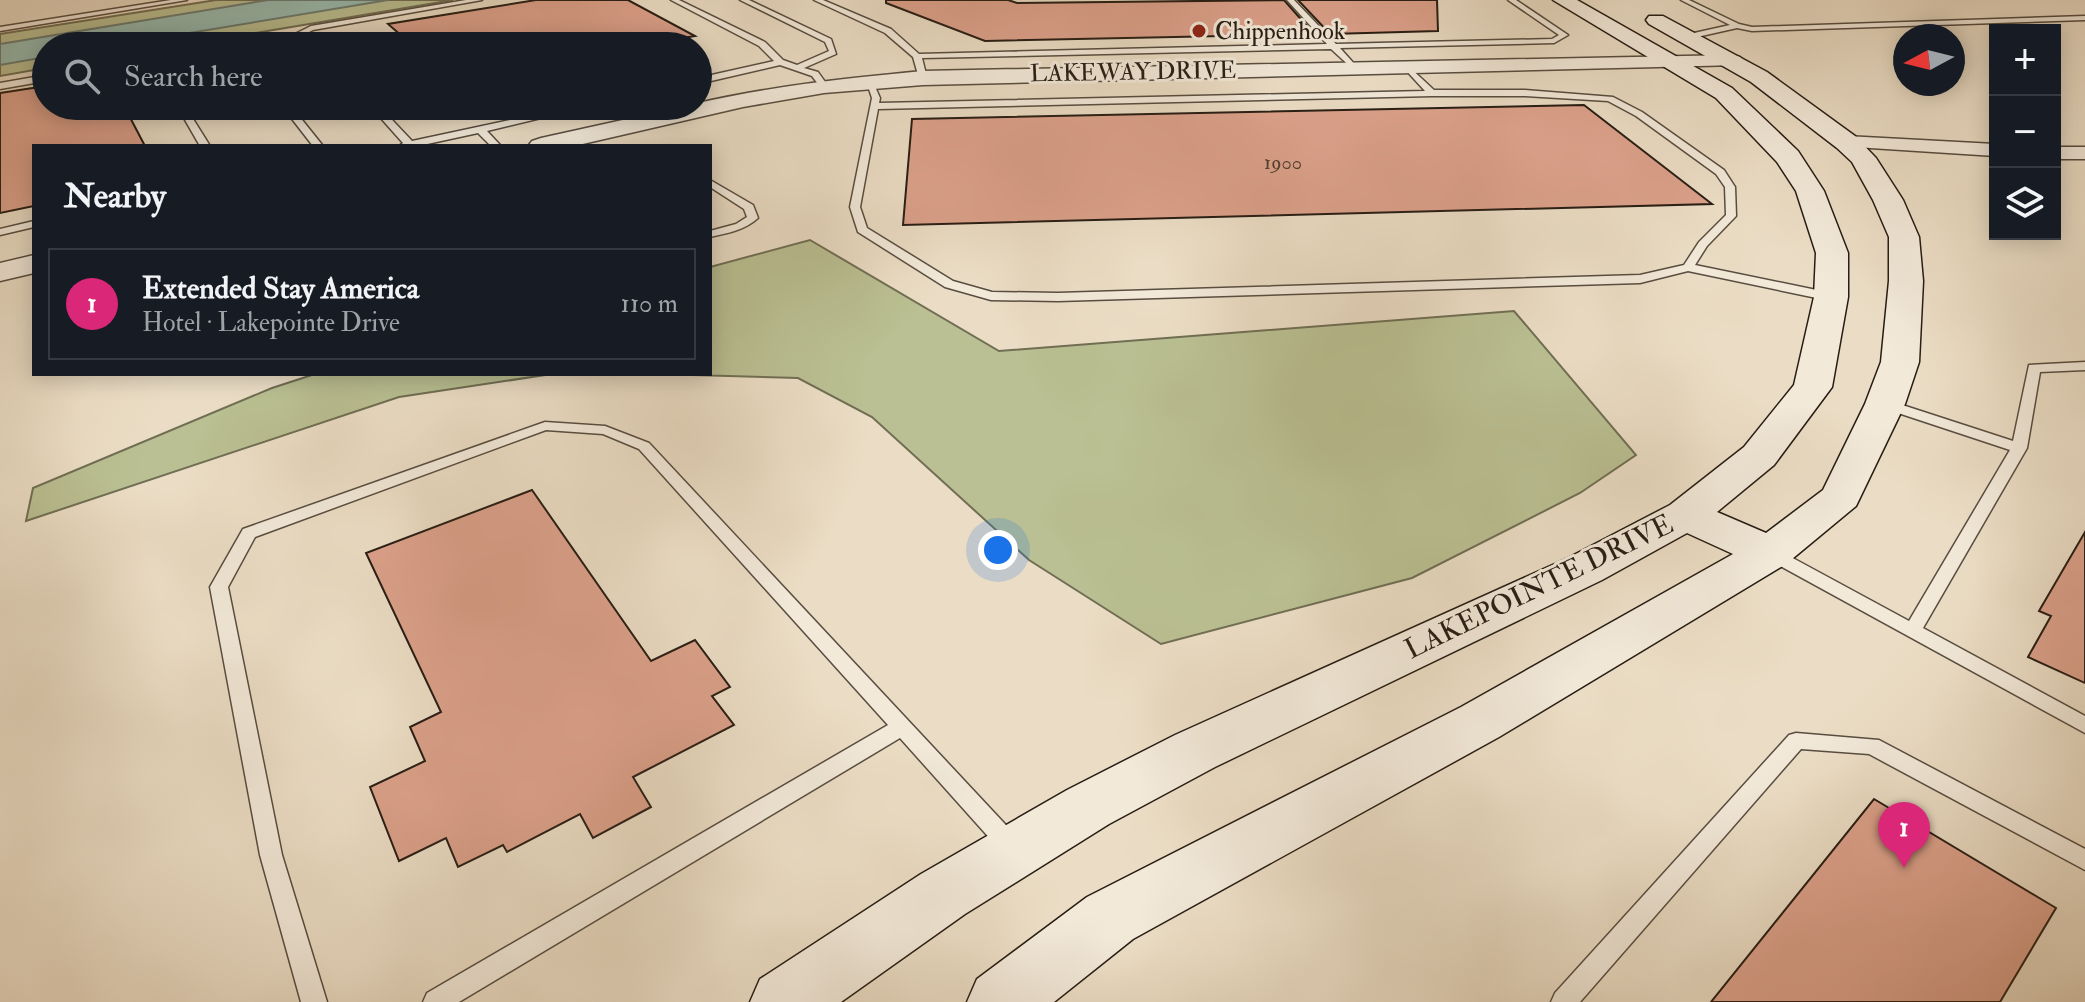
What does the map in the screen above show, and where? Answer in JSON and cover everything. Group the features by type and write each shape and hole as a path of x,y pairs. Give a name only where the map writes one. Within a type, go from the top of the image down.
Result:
{"main road":[{"name":"LAKEPOINTE DRIVE","path":"784,1002 943,894 1088,807 1195,751 1585,569 1686,515 1759,456 1813,387 1831,297 1832,253 1810,191 1788,157 1724,93 1563,0"},
{"path":"1001,1002 1110,918 1480,722 1770,553 1841,497 1885,404 1900,362 1906,281 1904,237 1863,158 1846,142 1759,77 1640,12"},
{"path":"1633,40 1688,37"},
{"path":"1686,515 1770,553"}],"street":[{"name":"LAKEWAY DRIVE","path":"712,107 824,86 869,82 920,67 1354,68 1733,61"},
{"name":"LAKEWAY DRIVE","path":"550,144 655,120"},
{"path":"1846,142 1989,150"},
{"path":"2061,153 2085,153"},
{"path":"0,272 32,264"}],"lane":[{"path":"0,29 184,0"},
{"path":"303,32 311,28 479,0"},
{"path":"674,0 762,44 780,62"},
{"path":"743,0 828,41 833,52 799,67"},
{"path":"817,0 888,31 920,67 1334,47 1554,41 1564,35 1511,0"},
{"path":"1290,0 1354,68"},
{"path":"1684,0 1737,26 1752,29 2085,18"},
{"path":"1688,37 1737,26"},
{"path":"712,78 780,62 815,74 824,86"},
{"path":"1407,67 1432,93"},
{"path":"0,86 32,80"},
{"path":"869,82 876,98 855,207 862,230 949,284 991,296 1058,297 1640,279 1688,267 1831,297"},
{"path":"874,106 1432,93 1569,94 1610,99 1639,114 1720,172 1730,187 1731,216 1703,244 1688,267"},
{"path":"189,120 204,144"},
{"path":"297,120 316,144"},
{"path":"386,120 406,144"},
{"path":"412,144 525,120"},
{"path":"480,130 494,144"},
{"path":"712,184 749,207 753,218 740,226 712,233"},
{"path":"0,232 32,224"},
{"path":"1912,631 2019,448 2034,368 2085,366"},
{"path":"1885,404 2019,448"},
{"path":"314,1002 271,855 219,587 249,533 545,426 605,430 644,446 1015,851"},
{"path":"1770,553 2085,725"},
{"path":"436,1002 902,727"},
{"path":"1564,1002 1796,741 1872,746 2085,860"}],"green space":[{"path":"216,0 453,0 262,32 32,32 32,70 0,76 0,34"},
{"path":"810,240 999,351 1514,311 1636,455 1580,493 1412,578 1161,644 1029,560 872,417 798,378 712,376 712,266"},
{"path":"309,376 539,376 399,397 26,521 33,488 272,388"}],"water":[{"path":"268,0 388,0 195,32 73,32"},
{"path":"32,39 32,59 0,65 0,44"}],"building":[{"path":"536,0 628,0 688,32 397,32 388,24"},
{"path":"886,0 1008,0 1017,3 1284,0 1314,34 985,41 886,3"},
{"path":"1298,0 1437,0 1438,31 1330,34"},
{"path":"32,88 32,120 131,120 144,144 32,144 32,206 0,213 0,93"},
{"path":"1584,105 1712,204 903,225 912,119"},
{"path":"532,490 651,661 695,640 730,687 712,696 734,725 633,777 651,807 593,838 580,814 507,852 503,845 458,867 446,838 399,861 370,787 425,761 410,727 441,712 366,553"},
{"path":"2085,532 2085,683 2028,657 2051,616 2039,611"},
{"path":"1874,799 2056,908 2000,1002 1711,1002"}],"place":[{"name":"Chippenhook","path":"1199,31"},
{"name":"Extended Stay America","path":"1904,868"}]}
